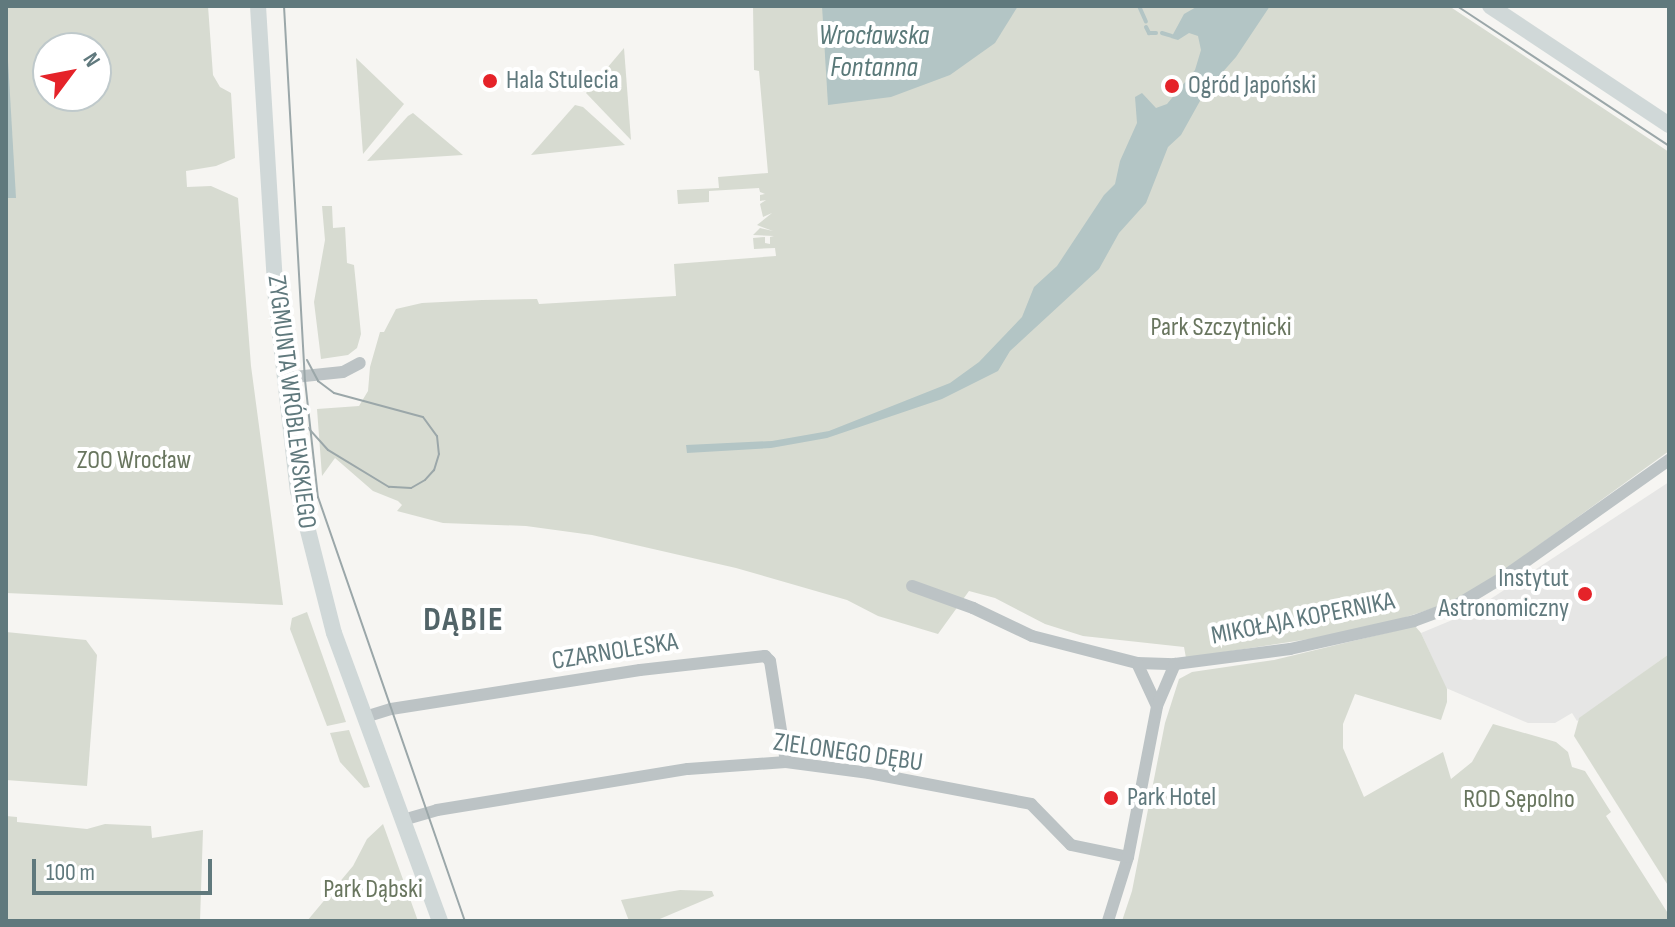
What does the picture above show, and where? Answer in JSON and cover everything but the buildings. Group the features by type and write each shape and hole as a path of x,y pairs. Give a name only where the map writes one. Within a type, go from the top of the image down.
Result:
{"main road":[{"name":"ZYGMUNTA WRÓBLEWSKIEGO","path":"258,6 276,299 303,518 334,633 440,921"},
{"path":"1490,6 1669,125"}],"street":[{"path":"285,378 343,372 360,363"},
{"name":"MIKOŁAJA KOPERNIKA","path":"912,586 973,608 1032,636 1137,663 1175,664 1290,649 1440,612 1505,576 1669,460"},
{"name":"CZARNOLESKA","path":"365,717 391,709 640,670 765,656 770,661 786,762"},
{"path":"1137,663 1157,706"},
{"path":"1108,921 1128,857 1157,706 1175,664"},
{"name":"ZIELONEGO DĘBU","path":"403,820 437,810 688,769 786,762 869,773 1031,804 1071,845 1128,857"}],"shaded area":[{"name":"Instytut Astronomiczny","path":"1669,482 1669,654 1577,721 1572,713 1555,723 1528,723 1446,688 1421,633 1469,613"}],"green space":[{"name":"ZOO Wrocław","path":"6,6 208,6 213,75 220,87 231,93 235,158 216,166 186,171 187,187 211,186 238,198 251,366 283,605 6,593"},
{"name":"Park Szczytnicki","path":"753,6 1449,6 1669,152 1669,451 1495,577 1452,602 1397,620 1316,638 1186,658 1184,647 1083,636 1045,624 995,598 969,591 938,634 878,616 847,600 736,568 592,535 526,526 443,523 397,511 402,505 398,501 373,491 335,458 322,476 317,409 359,406 368,391 370,367 380,332 384,332 396,309 422,303 482,300 537,299 539,304 676,296 674,264 776,256 775,248 754,249 753,238 765,237 765,243 770,244 770,237 774,236 753,235 760,228 773,231 757,225 772,213 763,217 760,204 766,200 760,201 760,195 765,194 759,188 709,191 709,202 678,204 677,190 719,188 718,177 768,173 759,71 754,70"},
{"path":"624,48 631,140 586,93"},
{"path":"356,58 404,104 363,154"},
{"path":"575,105 583,107 625,145 531,155"},
{"path":"413,113 463,155 367,161 408,116"},
{"path":"322,206 332,206 333,228 345,227 347,263 354,265 361,334 357,348 348,355 321,359 314,302 325,240"},
{"path":"307,612 346,722 327,726 290,629 292,618"},
{"name":"ROD Sępolno","path":"1415,626 1447,689 1447,702 1441,720 1355,694 1343,724 1343,748 1364,797 1443,752 1451,779 1472,762 1493,724 1556,742 1568,752 1572,767 1585,771 1611,812 1606,816 1669,915 1669,921 1122,921 1132,891 1165,723 1179,679 1192,672 1274,660"},
{"path":"6,632 86,640 97,655 87,786 6,780"},
{"path":"1669,654 1669,887 1574,736 1579,718"},
{"path":"349,730 370,787 364,788 340,762 330,733"},
{"path":"6,816 17,817 17,822 87,829 105,824 151,826 152,838 203,830 200,921 6,921"},
{"name":"Park Dąbski","path":"383,824 418,921 307,921 353,866 367,839"},
{"path":"680,890 712,891 714,896 655,921 629,921 621,900"}],"water":[{"name":"Wrocławska Fontanna","path":"822,6 1018,6 995,43 950,75 891,97 828,105"},
{"path":"1198,6 1270,6 1236,57 1205,92 1181,135 1168,147 1146,203 1119,233 1099,269 1010,351 998,371 942,399 827,438 771,448 687,453 686,445 772,441 829,431 950,383 979,362 1022,317 1034,287 1057,266 1104,195 1115,184 1120,161 1137,123 1135,97 1142,93 1156,108 1167,104 1195,70 1201,50 1198,36 1189,33 1178,40 1171,38 1184,14"},
{"path":"6,26 16,198 6,198"}],"waterway":[{"path":"1139,6 1146,22"},
{"path":"1146,27 1149,33 1156,33"},
{"path":"1162,33 1172,36"}],"tram line":[{"path":"284,6 305,380 318,497 465,921"},
{"path":"1457,6 1669,146"},
{"path":"307,360 318,381 334,393 423,417 437,436 439,454 434,470 425,480 411,488 389,487 328,450 308,428"}],"place":[{"name":"Hala Stulecia","path":"490,81"},
{"name":"Ogród Japoński","path":"1172,86"},
{"name":"Instytut Astronomiczny","path":"1585,594"},
{"name":"Park Hotel","path":"1111,798"}],"district":[{"name":"DĄBIE","path":"464,620"}]}
